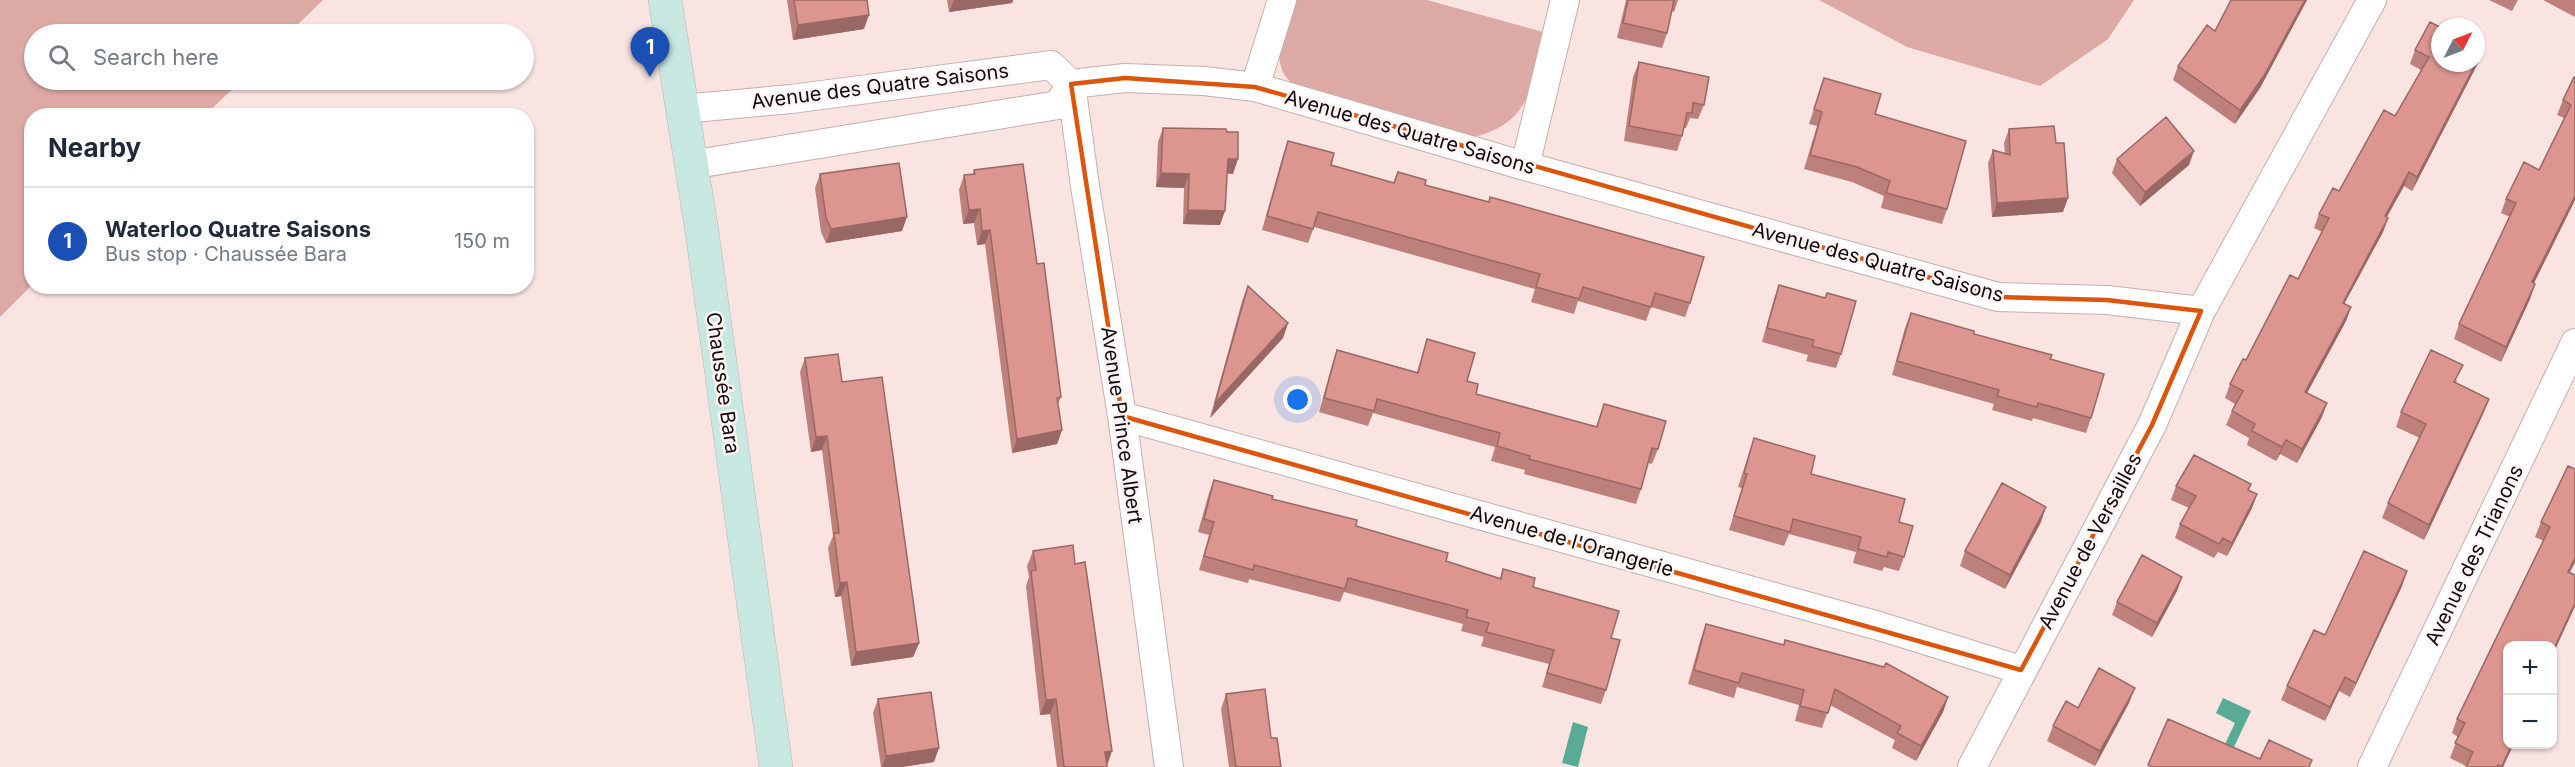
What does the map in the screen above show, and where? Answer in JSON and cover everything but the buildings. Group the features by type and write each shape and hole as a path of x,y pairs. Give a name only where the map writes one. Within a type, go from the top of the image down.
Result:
{"main road":[{"name":"Chaussée Bara","path":"665,0 702,232 776,767"}],"street":[{"path":"1255,87 1282,0"},
{"path":"1525,166 1565,0"},
{"path":"2201,311 2372,0"},
{"name":"Avenue des Quatre Saisons","path":"682,109 791,99 1051,65 1071,84 1125,78 1204,81 1255,87 1525,166 1998,297 2107,300 2201,311"},
{"path":"690,165 1058,105 1071,84"},
{"name":"Avenue Prince Albert","path":"1071,84 1122,416 1169,767"},
{"name":"Avenue de Versailles","path":"1972,767 2021,670 2152,426 2201,311"},
{"name":"Avenue des Trianons","path":"2372,767 2575,343"},
{"name":"Avenue de l'Orangerie","path":"1122,416 1879,626 2021,670"}],"highlighted area":[{"path":"1125,78 1255,87 1998,297 2107,300 2201,311 2152,425 2021,670 1122,416 1071,84"}],"shaded area":[{"path":"0,0 323,0 298,24 24,24 24,90 231,90 212,108 24,108 24,293 0,317"},
{"path":"1291,0 1427,0 1543,32 1532,84 1519,111 1494,130 1474,137 1309,93 1288,80 1280,60 1281,39"},
{"path":"1819,0 2134,0 2108,39 2040,86 1907,47"},
{"path":"2223,698 2251,711 2225,766 2216,763 2235,723 2216,713"},
{"path":"1573,722 1588,727 1578,767 1562,763"}],"place":[{"name":"Waterloo Quatre Saisons","path":"650,77"}]}
